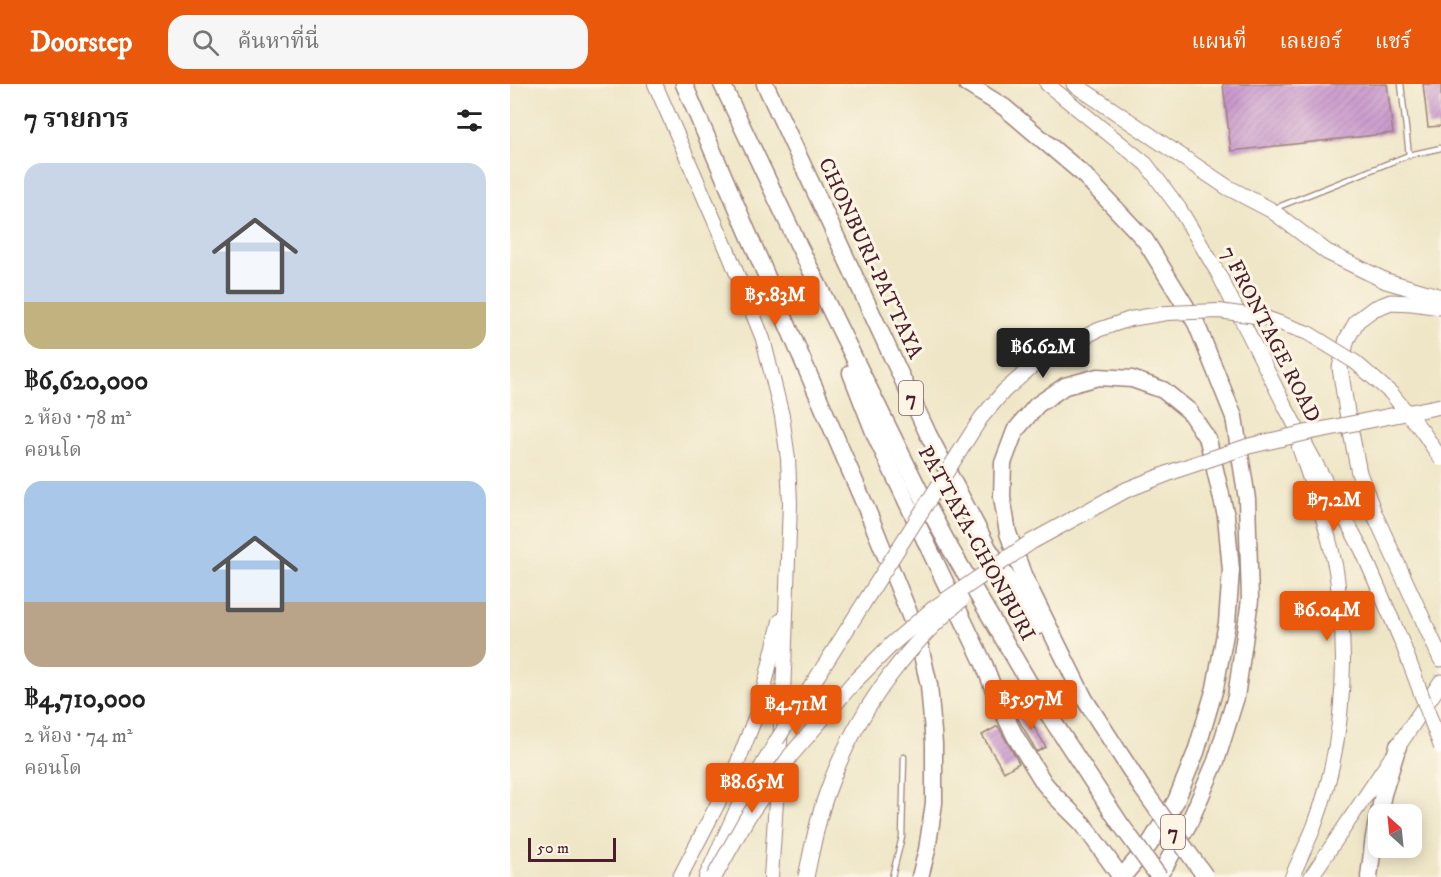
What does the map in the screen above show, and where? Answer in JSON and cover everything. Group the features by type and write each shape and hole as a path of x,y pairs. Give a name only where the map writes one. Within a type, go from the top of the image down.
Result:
{"highway":[{"path":"684,84 870,517 916,633 929,685 934,744 934,803 920,877"},
{"name":"PATTAYA-CHONBURI","path":"722,84 798,244 950,548 1041,703 1158,877"},
{"name":"CHONBURI-PATTAYA","path":"765,84 928,434 988,548 1142,788 1205,876"},
{"path":"967,84 1004,107 1083,174 1145,240 1196,323 1234,417 1246,499 1250,600 1236,697 1212,771 1189,823 1158,877"},
{"path":"798,244 876,437 992,681 1007,721 1044,783 1083,824 1121,877 1149,845 1176,801 1196,752 1215,688 1227,623 1231,570 1226,516 1208,440 1190,411 1163,390 1132,379 1098,377 1065,386 1037,405 1016,431 1004,463 1002,497 1008,533 1024,577 1083,698"},
{"path":"1381,804 1398,746"},
{"path":"1370,877 1372,858"}],"main road":[{"path":"655,84 763,339 782,416 788,459 790,503 783,697 771,877"},
{"name":"7 FRONTAGE ROAD","path":"1047,84 1146,164 1179,208 1218,273 1286,408 1362,550 1403,645 1441,747"},
{"path":"1074,84 1227,187 1271,210 1327,252 1386,280 1441,297"},
{"path":"1441,308 1391,302 1373,309 1357,321 1347,339 1340,368 1359,473 1374,513 1441,658"},
{"path":"705,877 737,809 777,741 981,418 1004,391 1034,365 1066,346 1098,330 1130,319 1167,312 1219,311 1263,317 1308,333 1355,362 1391,393 1423,432 1441,459"},
{"path":"714,877 747,818 791,755 853,683 892,643 933,609 1032,542 1126,490 1188,466 1249,446 1441,406"},
{"path":"1286,408 1321,510 1335,563 1343,634 1344,669 1335,749 1329,776 1314,826 1292,877"},
{"path":"806,877 827,793 846,747 873,700 904,657 941,617 1032,542"},
{"path":"680,877 734,772 760,705 787,593"},
{"path":"1311,877 1441,682"}],"lane":[{"path":"1401,84 1409,155"},
{"path":"1271,210 1409,155 1441,148"},
{"path":"892,877 902,837 904,756"}],"building":[{"path":"1223,84 1387,84 1393,133 1231,151"},
{"path":"1423,84 1441,84 1441,126 1428,127"},
{"path":"1024,710 1046,747 1037,752 1016,715"},
{"path":"998,726 1019,763 1004,772 982,735"}]}
